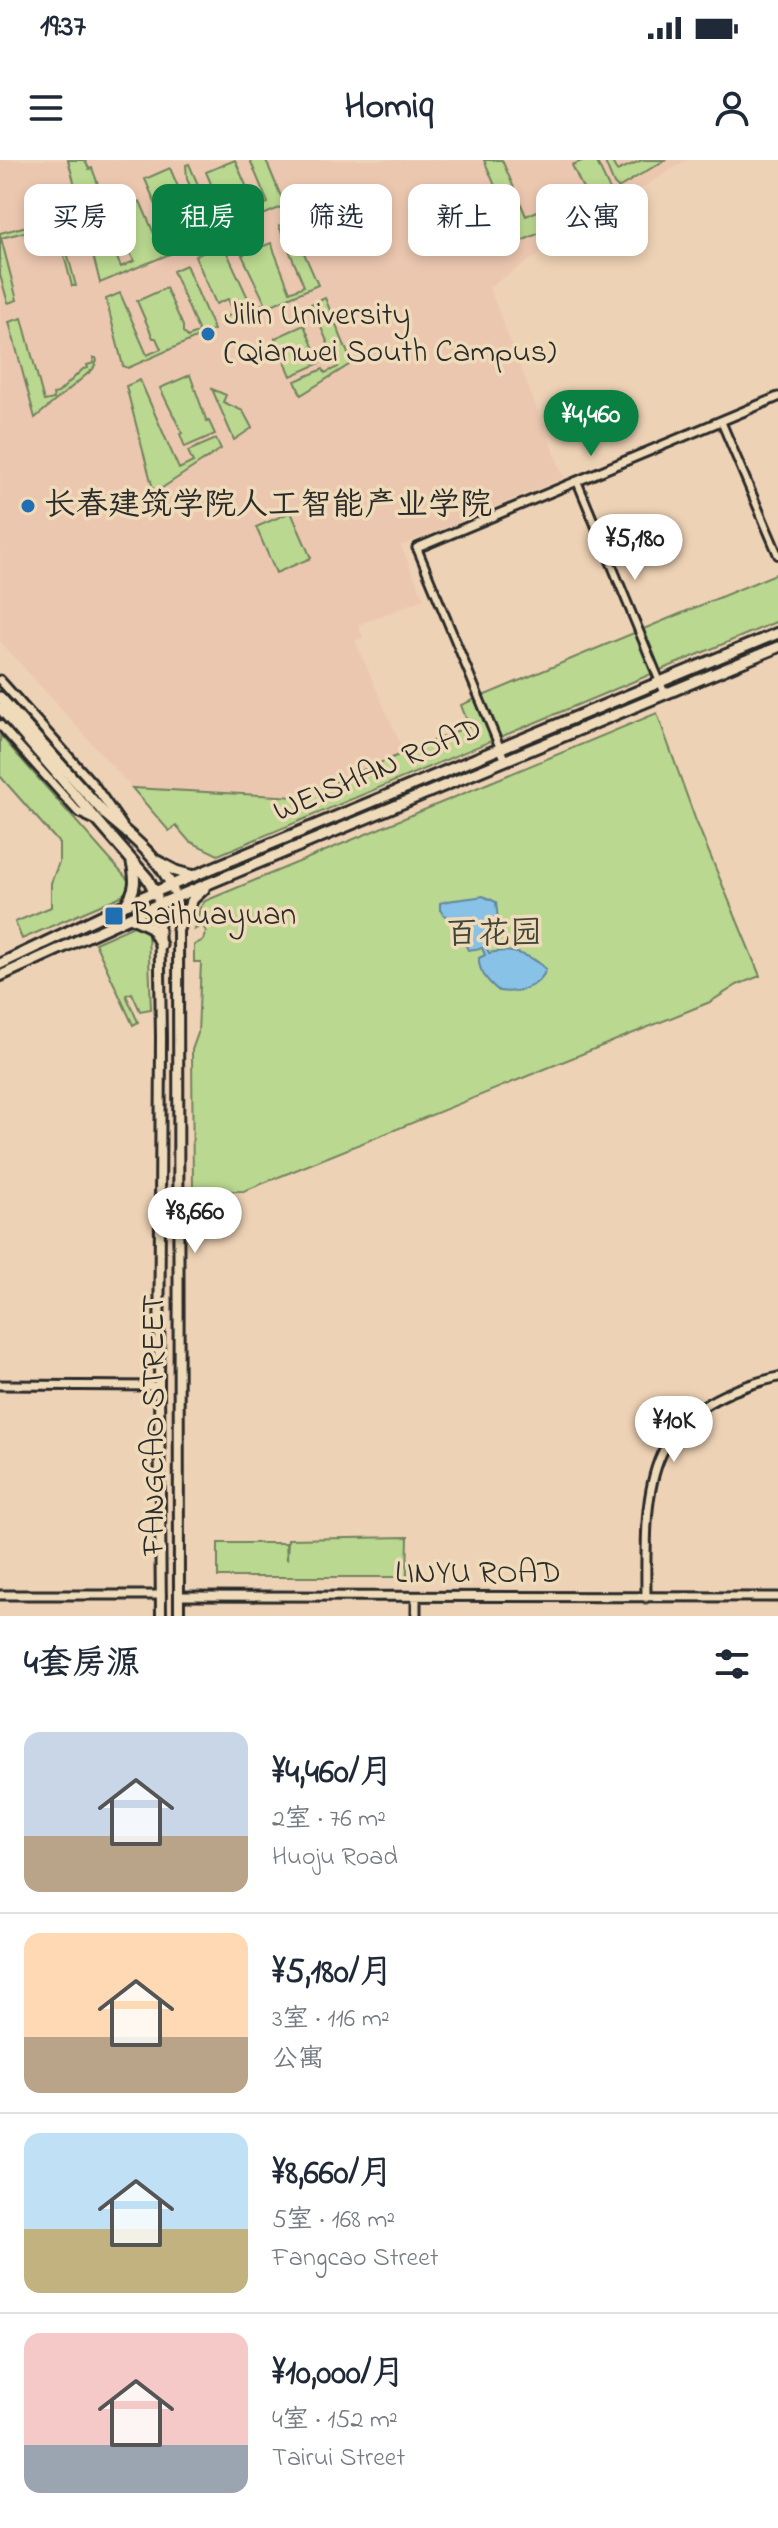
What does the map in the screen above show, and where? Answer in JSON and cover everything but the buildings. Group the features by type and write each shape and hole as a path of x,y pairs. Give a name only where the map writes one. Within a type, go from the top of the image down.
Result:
{"main road":[{"name":"WEISHAN ROAD","path":"0,964 126,904 778,633"},
{"name":"WEISHAN ROAD","path":"0,976 159,904 778,647"},
{"path":"0,696 106,815 150,857 172,885 176,898"},
{"path":"0,708 148,879 159,904"},
{"path":"150,857 176,871 194,876"},
{"path":"126,904 136,881 132,863"},
{"path":"178,929 193,899 209,884"},
{"name":"FANGCAO STREET","path":"176,898 179,1616"},
{"name":"FANGCAO STREET","path":"159,904 161,1616"},
{"path":"130,917 151,927 161,945"},
{"path":"161,1050 179,1050"}],"street":[{"path":"505,760 417,548 778,397"},
{"path":"721,421 778,555"},
{"path":"577,481 665,694"},
{"path":"0,680 94,785 125,831"},
{"path":"0,696 18,700"},
{"path":"0,725 78,812 95,820"},
{"path":"646,1598 649,1492 657,1463 669,1442 686,1418 710,1400 746,1385 778,1377"},
{"path":"0,1385 159,1386"},
{"path":"0,1595 161,1595"},
{"name":"LINYU ROAD","path":"179,1596 778,1597"},
{"path":"416,1598 416,1616"}],"shaded area":[{"path":"0,160 686,160 648,184 536,184 537,256 489,287 564,478 401,546 424,599 358,625 363,637 355,641 404,752 298,796 131,787 0,641"}],"green space":[{"path":"68,160 85,160 98,184 75,184"},
{"path":"235,160 245,184 211,184 206,172"},
{"path":"250,160 266,160 280,194 280,208 264,214 264,205 268,203 264,184 260,184"},
{"path":"484,160 502,160 512,184 494,184"},
{"path":"584,160 596,160 607,184 581,184 572,165"},
{"path":"604,160 611,160 617,171 642,160 665,160 625,184 614,184"},
{"path":"189,164 198,184 189,184 187,179 186,165"},
{"path":"170,168 177,184 152,184 152,196 145,179"},
{"path":"140,201 152,229 152,256 165,256 100,283 93,256 116,256 121,267 134,261 132,256 136,256 136,203"},
{"path":"520,202 526,216 536,212 536,235 520,242"},
{"path":"24,227 24,232 1,238 17,300 8,303 0,275 0,233"},
{"path":"271,243 290,292 304,286 292,256 305,256 318,285 225,325 222,319 234,313 228,299 216,304 195,256 229,256 253,309 265,303 242,256 264,256 264,246"},
{"path":"64,256 68,256 76,286 72,286"},
{"path":"186,265 214,330 128,368 123,366 106,299 120,293 147,355 161,349 137,301 166,288 183,332 188,337 199,332 173,271"},
{"path":"325,298 352,363 301,395 295,381 323,369 325,373 338,367 311,304"},
{"path":"22,318 44,401 54,399 53,394 88,368 87,365 94,363 93,358 97,361 93,369 35,418 9,322"},
{"path":"304,325 320,363 291,376 275,338"},
{"path":"190,375 207,422 215,434 185,447 182,433 160,388"},
{"path":"140,380 179,469 193,462 188,451 216,439 221,449 156,492 126,386"},
{"path":"212,389 226,395 223,402 243,411 252,428 234,440"},
{"path":"291,512 311,558 276,573 256,527"},
{"path":"778,573 778,621 218,855 189,841 176,826 169,831 132,788 298,797 469,726 461,705"},
{"name":"百花园","path":"657,713 696,821 760,976 737,985 710,1002 244,1191 193,1192 192,1050 198,1033 201,962 194,962 194,945 203,940 206,931 202,925 194,930 205,901"},
{"path":"0,735 129,881 126,892 119,897 22,939 15,922 51,907 51,883 59,862 59,843 0,776"},
{"path":"136,925 145,928 148,933 151,1009 140,1011 132,993 126,995 138,1022 133,1025 95,943"},
{"path":"408,1537 407,1577 218,1577 218,1543 286,1543 287,1560 288,1539"}],"water":[{"path":"483,896 496,902 499,929 495,941 486,946 489,953 512,952 540,964 546,969 533,985 520,990 499,991 480,968 479,958 485,955 482,948 468,950 459,931 440,910 440,903"}],"place":[{"name":"Jilin University (Qianwei South Campus)","path":"208,334"},
{"name":"长春建筑学院人工智能产业学院","path":"28,506"},
{"name":"Baihuayuan","path":"114,916"}]}
